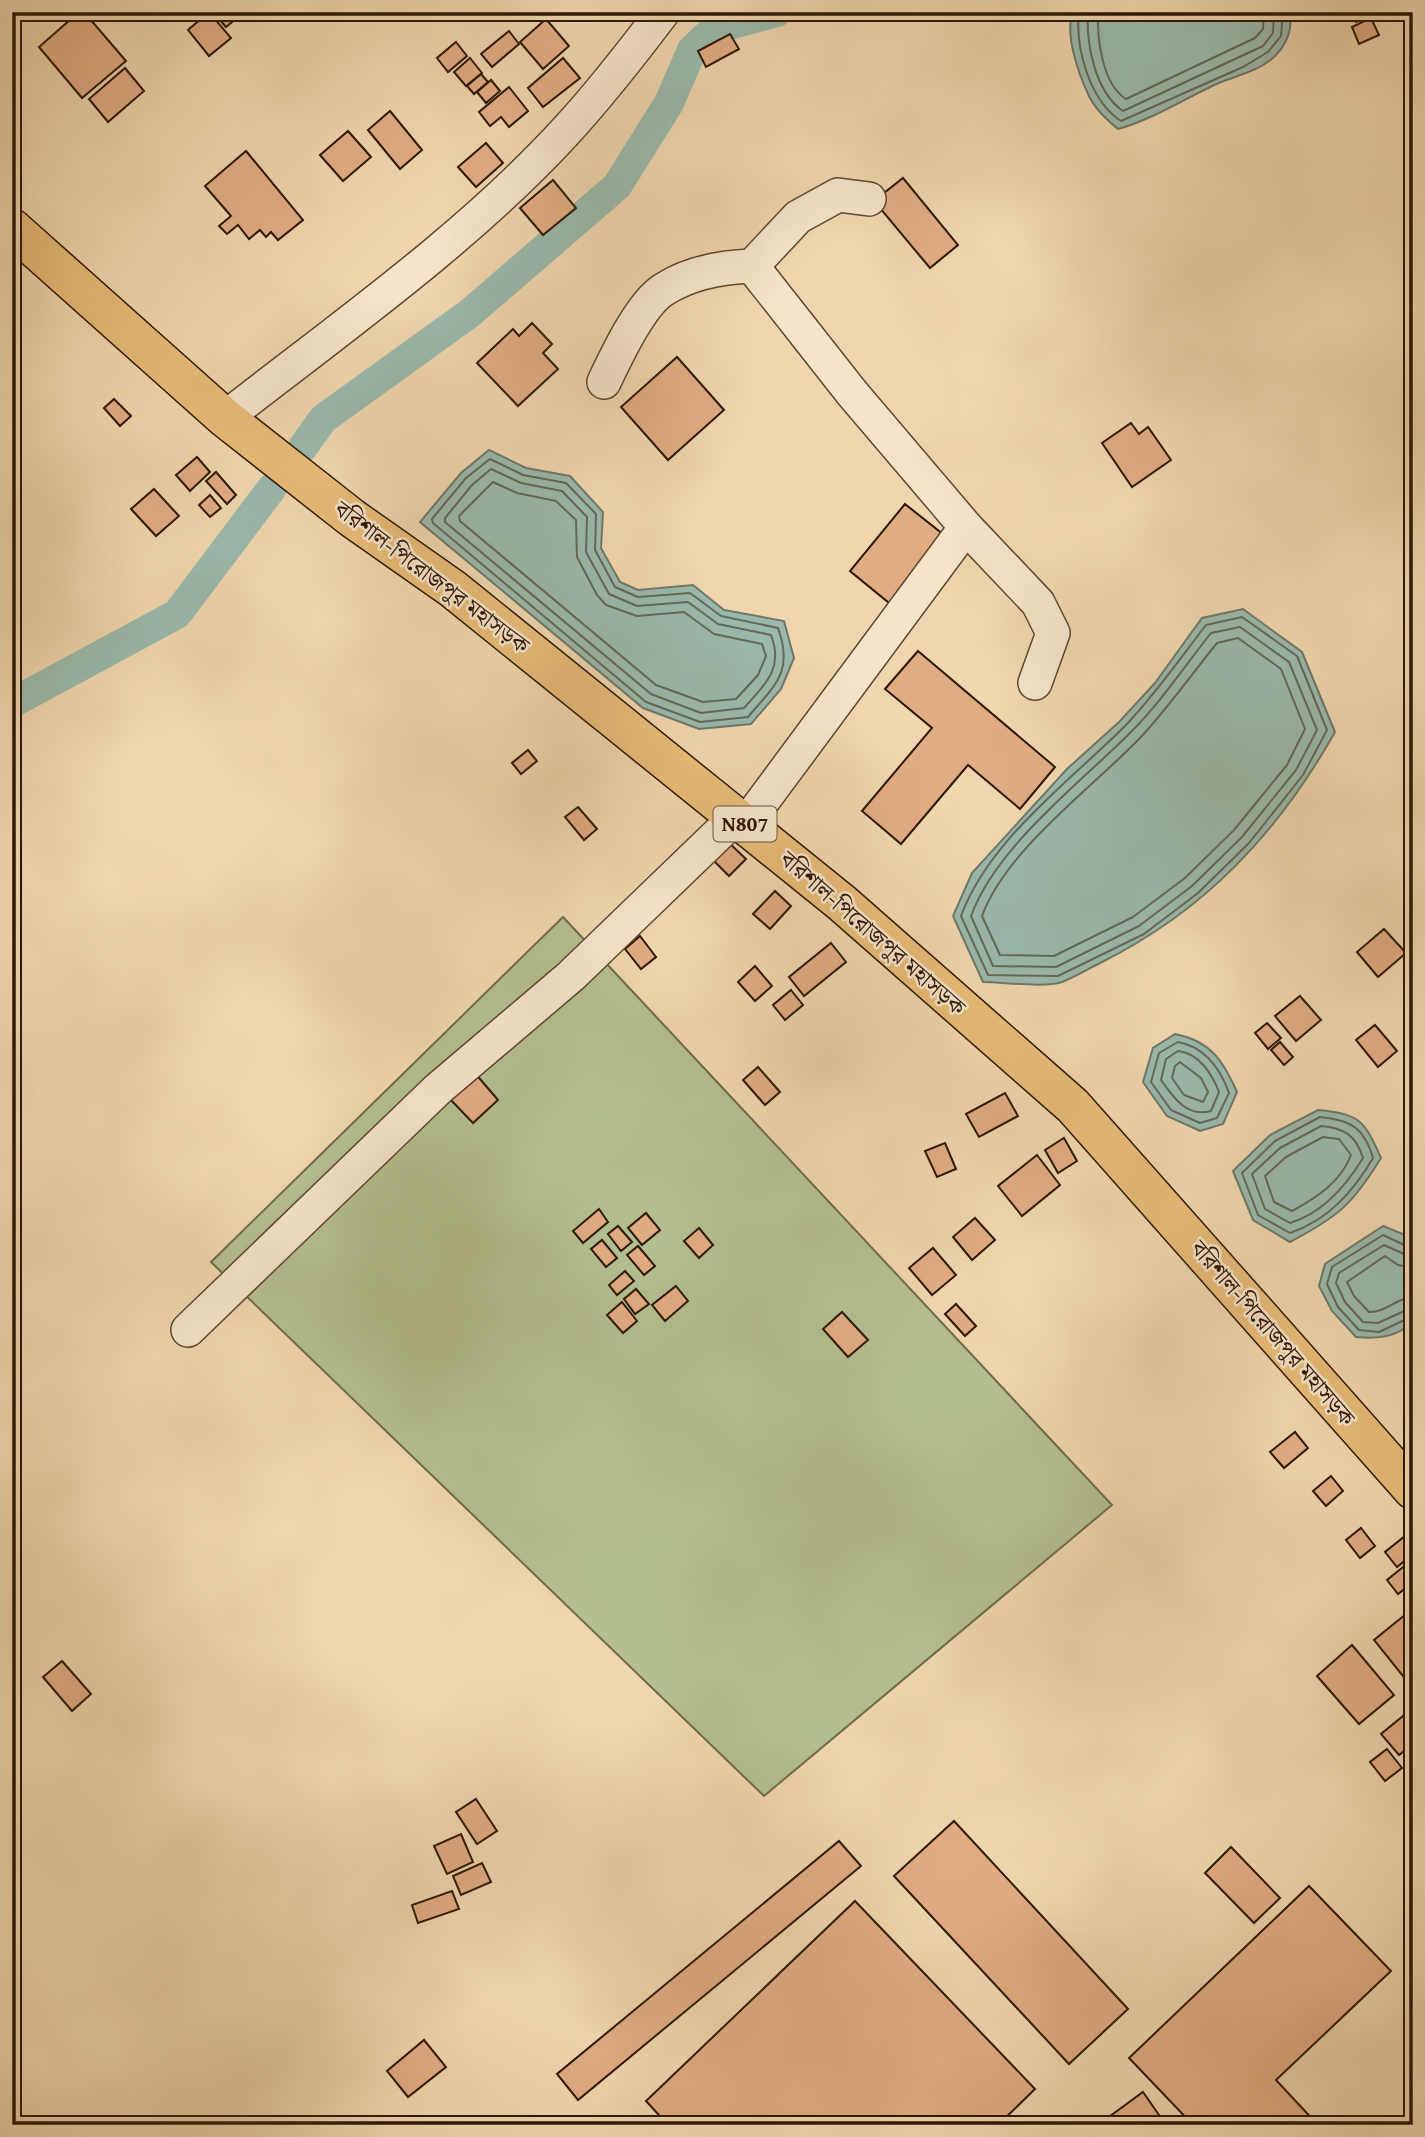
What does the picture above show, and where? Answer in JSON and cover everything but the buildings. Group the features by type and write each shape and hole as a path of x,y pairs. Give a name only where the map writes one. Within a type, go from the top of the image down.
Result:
{"highway":[{"name":"বরিশাল-পিরোজপুর মহাসড়ক","path":"12,228 225,418 352,518 453,589 842,902 1073,1106 1413,1490"}],"street":[{"path":"225,418 475,219 564,133 618,71 663,12"},
{"path":"604,382 630,331 661,290 718,267 752,266 798,217 838,195 869,199"},
{"path":"752,266 852,393 966,527 1038,603 1053,633 1035,683"},
{"path":"188,1330 438,1089 571,976 741,821 966,527"}],"green space":[{"path":"563,917 1112,1505 764,1796 211,1262"}],"water":[{"path":"1073,12 1289,12 1290,24 1283,47 1263,65 1221,82 1144,120 1118,129 1095,105 1081,77 1071,43"},
{"path":"489,450 526,468 570,476 603,512 601,548 620,582 638,590 693,585 724,610 784,621 794,658 781,689 751,724 699,729 643,708 420,522 461,473"},
{"path":"1243,609 1302,652 1335,732 1313,769 1263,836 1236,866 1173,919 1138,942 1062,982 1034,985 983,982 953,916 972,873 1067,769 1119,722 1155,683 1202,618"},
{"path":"1175,1034 1207,1047 1226,1071 1237,1092 1223,1124 1200,1131 1167,1116 1143,1082 1153,1048"},
{"path":"1318,1110 1343,1114 1359,1121 1370,1135 1381,1158 1343,1208 1321,1225 1290,1242 1253,1220 1233,1171 1270,1135"},
{"path":"1383,1226 1403,1234 1413,1245 1413,1319 1395,1334 1372,1338 1356,1337 1332,1311 1319,1286 1325,1264"}],"waterway":[{"path":"303,447 323,419 470,313 617,186 669,103 692,50 714,29 777,12"},
{"path":"12,703 177,614 272,488"}]}
